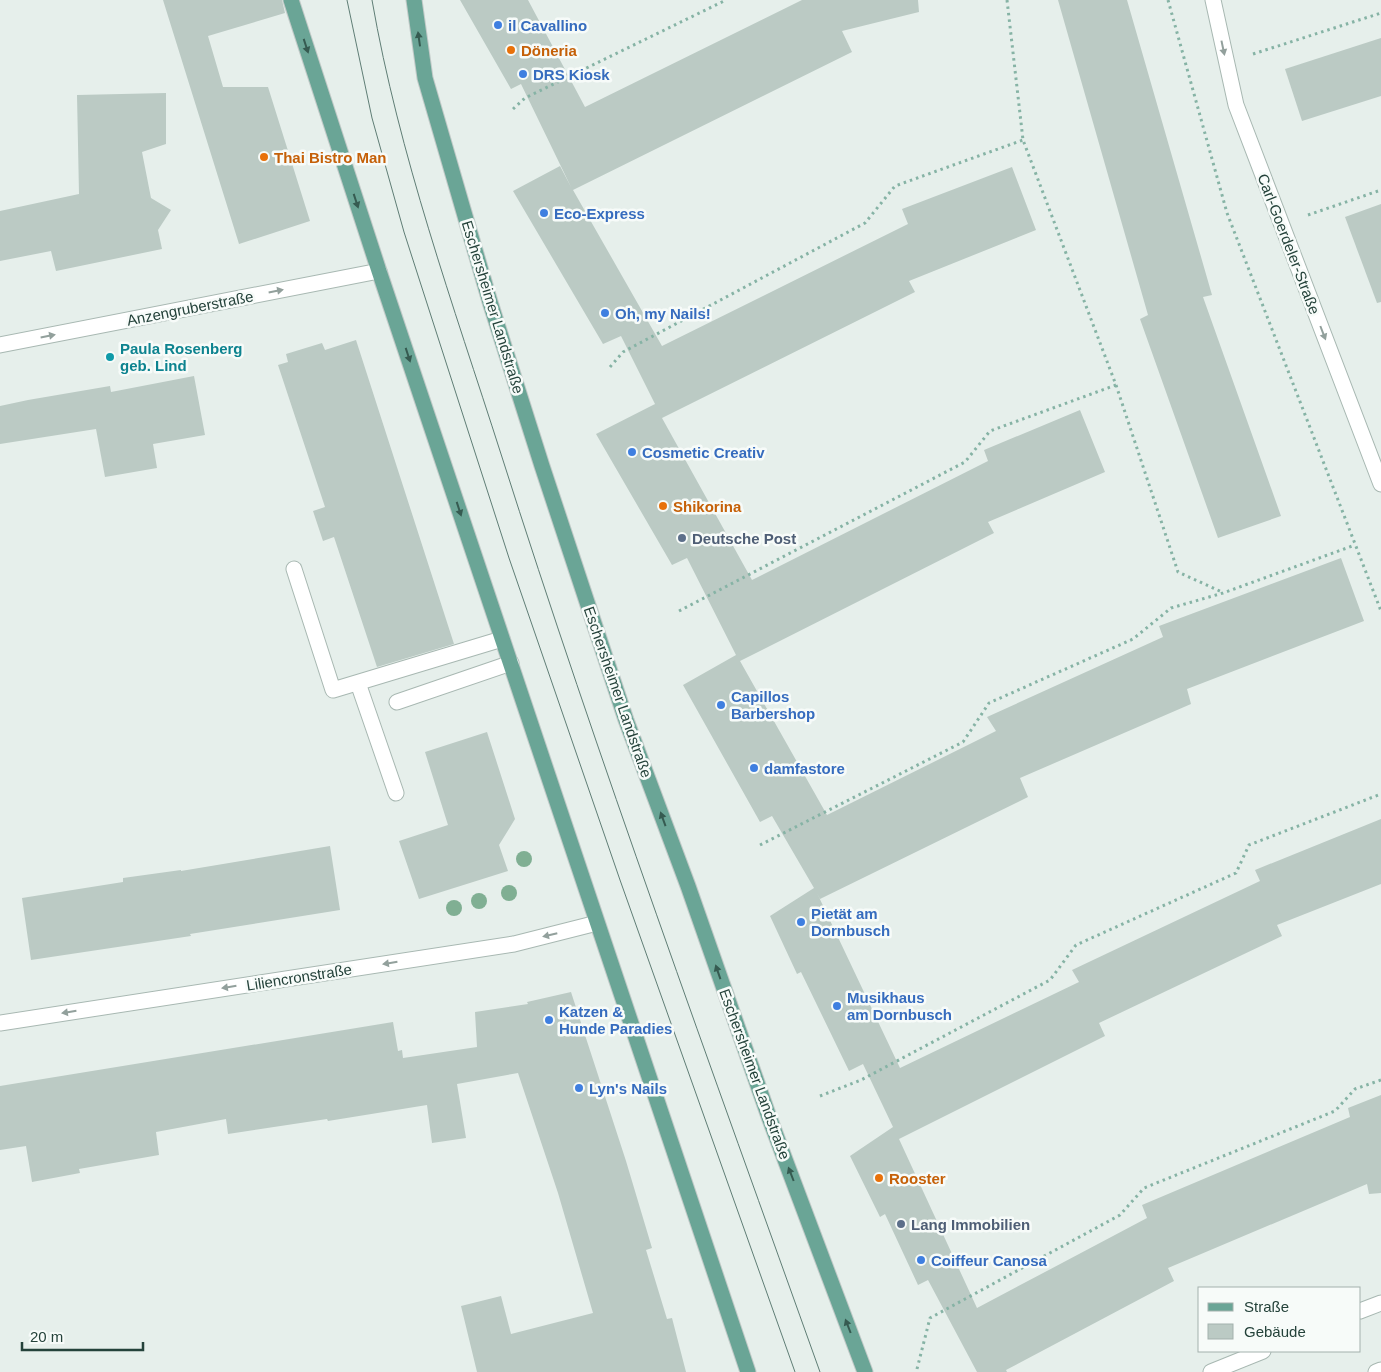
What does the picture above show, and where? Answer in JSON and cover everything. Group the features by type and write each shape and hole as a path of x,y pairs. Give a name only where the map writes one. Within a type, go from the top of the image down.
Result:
{"main road":[{"path":"291,0 502,639 748,1372"},
{"name":"Eschersheimer Landstraße","path":"414,0 425,78 490,302 542,466 626,720 688,886 769,1117 865,1372"}],"street":[{"name":"Carl-Goerdeler-Straße","path":"1213,0 1236,105 1381,484"},
{"name":"Anzengruberstraße","path":"0,346 380,271"},
{"path":"294,569 333,690 502,639"},
{"path":"397,702 510,663"},
{"path":"358,682 396,793"},
{"name":"Liliencronstraße","path":"0,1023 514,944 597,923"},
{"path":"1361,1311 1381,1303"},
{"path":"1211,1372 1261,1352"},
{"path":"1376,1372 1381,1370"}],"path":[{"path":"513,109 525,98 726,0"},
{"path":"1007,0 1024,140 1116,385 1178,572 1223,593"},
{"path":"1168,0 1227,213 1381,611"},
{"path":"1226,63 1381,13"},
{"path":"610,366 623,352 865,223 896,186 1024,140"},
{"path":"1281,225 1381,190"},
{"path":"679,611 965,462 990,431 1116,385"},
{"path":"760,845 963,742 989,704 1133,639 1171,608 1223,593 1355,545"},
{"path":"820,1096 861,1080 1050,980 1076,945 1236,873 1249,845 1381,794"},
{"path":"917,1369 930,1318 1120,1215 1144,1188 1335,1111 1355,1089 1381,1080"}],"building":[{"path":"163,0 282,0 285,13 208,36 223,87 268,87 310,221 239,244"},
{"path":"460,0 528,0 585,107 802,0 918,0 919,12 842,31 852,52 573,190 662,346 908,224 902,209 1012,167 1036,230 909,281 915,292 662,418 752,580 988,461 984,450 1080,410 1105,472 988,522 994,533 740,661 827,815 996,731 987,717 1163,637 1159,626 1341,558 1364,621 1187,689 1191,704 1020,778 1028,797 820,899 817,893 900,1068 1079,982 1072,970 1260,881 1255,870 1381,819 1381,884 1277,925 1282,936 1099,1023 1105,1036 899,1139 977,1308 1147,1218 1142,1205 1350,1117 1348,1108 1381,1095 1381,1193 1369,1194 1367,1184 1168,1268 1174,1281 1006,1370 1007,1372 977,1372 928,1280 918,1285 885,1214 880,1217 850,1156 893,1127 863,1064 849,1071 801,972 797,974 770,916 814,888 772,816 760,822 683,685 736,655 687,558 672,565 596,434 655,404 621,336 603,344 513,191 560,166 571,187 521,84 511,89"},
{"path":"1058,0 1127,0 1212,295 1203,297 1281,516 1218,538 1140,319 1148,315"},
{"path":"1381,38 1381,96 1302,121 1285,69"},
{"path":"166,93 166,144 142,152 151,198 171,210 158,230 162,249 56,271 51,251 0,261 0,211 79,194 77,95"},
{"path":"1381,204 1381,302 1377,303 1345,217"},
{"path":"356,340 454,644 377,667 334,537 323,541 313,511 325,507 278,365 288,362 286,354 322,343 325,350"},
{"path":"194,376 205,435 153,444 157,468 105,477 96,429 0,444 0,406 110,386 111,392"},
{"path":"487,732 515,819 499,845 508,871 419,899 399,841 448,825 425,752"},
{"path":"330,846 340,910 190,934 191,936 31,960 22,898 123,882 123,878 181,871"},
{"path":"571,992 626,1161 652,1248 646,1250 667,1319 672,1318 686,1372 477,1372 461,1306 501,1296 511,1334 593,1313 558,1193 518,1073 457,1084 466,1138 432,1143 427,1105 328,1121 327,1119 228,1134 226,1119 156,1132 159,1155 79,1169 80,1173 32,1182 26,1146 0,1150 0,1086 393,1022 398,1051 402,1050 403,1058 477,1047 475,1012 528,1004 527,1002"}],"tram line":[{"path":"347,0 372,118 404,232 509,558 620,880 795,1372"},
{"path":"372,0 383,58 412,172 446,285 538,569 656,914 820,1372"}],"place":[{"name":"il Cavallino","path":"498,25"},
{"name":"Döneria","path":"511,50"},
{"name":"DRS Kiosk","path":"523,74"},
{"name":"Thai Bistro Man","path":"264,157"},
{"name":"Eco-Express","path":"544,213"},
{"name":"Oh, my Nails!","path":"605,313"},
{"name":"Paula Rosenberg geb. Lind","path":"110,357"},
{"name":"Cosmetic Creativ","path":"632,452"},
{"name":"Shikorina","path":"663,506"},
{"name":"Deutsche Post","path":"682,538"},
{"name":"Capillos Barbershop","path":"721,705"},
{"name":"damfastore","path":"754,768"},
{"name":"Pietät am Dornbusch","path":"801,922"},
{"name":"Musikhaus am Dornbusch","path":"837,1006"},
{"name":"Katzen & Hunde Paradies","path":"549,1020"},
{"name":"Lyn's Nails","path":"579,1088"},
{"name":"Rooster","path":"879,1178"},
{"name":"Lang Immobilien","path":"901,1224"},
{"name":"Coiffeur Canosa","path":"921,1260"}]}
